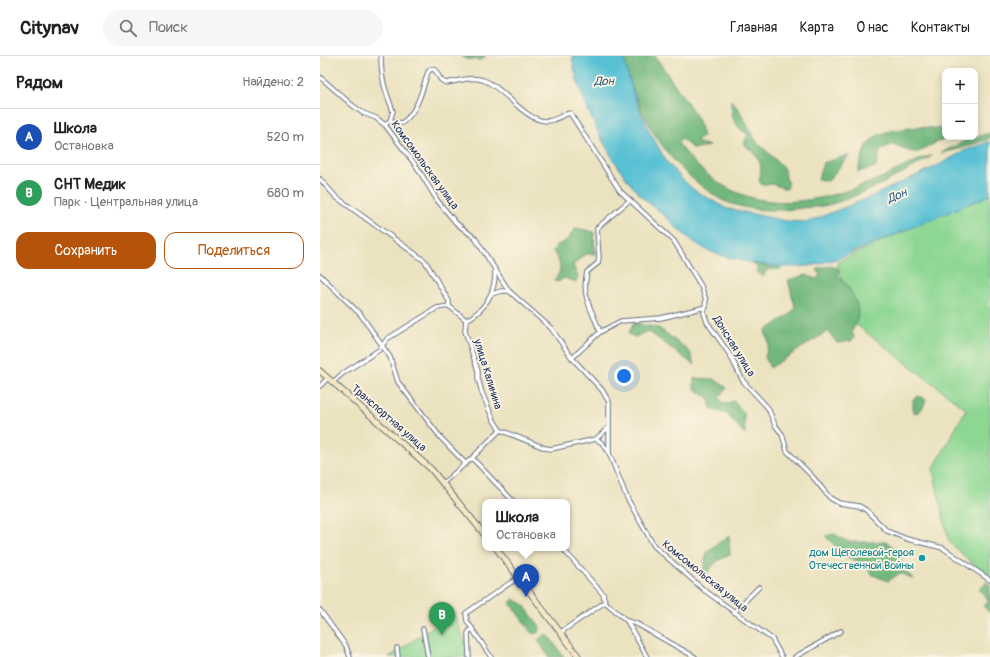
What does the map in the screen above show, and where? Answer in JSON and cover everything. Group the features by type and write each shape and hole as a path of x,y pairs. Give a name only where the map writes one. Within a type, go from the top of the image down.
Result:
{"main road":[{"name":"Транспортная улица","path":"320,371 409,449 443,483 482,530"},
{"path":"498,551 579,657"}],"street":[{"path":"381,56 381,76 383,86 393,111 390,121 385,125"},
{"name":"Донская улица","path":"390,121 402,123 414,111 428,72 431,69 435,70 441,80 446,83 468,78 487,82 530,114 546,121 570,113 620,191 674,241 701,286 706,300 704,313 707,322 730,355 743,381 768,408 775,425 782,434 787,451 812,476 830,498 840,503 859,506 866,510 887,531 907,539 943,548 990,580"},
{"name":"Комсомольская улица","path":"320,77 352,105 376,118 385,125 417,167 437,200 456,223 475,238 509,291 551,328 572,358 602,390 609,402 609,453 627,498 654,546 704,590 772,639 782,657"},
{"path":"320,180 336,198 425,261 449,301 449,306 466,320 473,317 491,295 495,280 495,270"},
{"path":"600,332 587,303 585,291 587,272 598,262 599,258 597,228 630,200"},
{"path":"320,275 361,315 390,357 398,382 441,438 466,464"},
{"path":"491,295 501,291 509,291"},
{"path":"333,382 342,374 379,350 387,339 437,308 449,306"},
{"path":"572,358 600,332 621,321 661,318 706,307"},
{"name":"улица Калинина","path":"466,320 465,331 478,371 478,378 482,393 493,419 500,430"},
{"path":"320,386 328,378"},
{"path":"443,483 466,464 500,430 551,449 596,439 608,428"},
{"path":"596,439 602,443 609,453"},
{"path":"472,458 511,499"},
{"path":"565,551 603,594 604,602 627,621 647,657"},
{"path":"491,657 465,617 466,613 519,577"},
{"path":"734,612 759,587"},
{"path":"561,632 604,602"},
{"path":"320,610 346,646 350,657"},
{"path":"627,621 637,624 695,657"},
{"path":"469,657 468,633 472,628"},
{"path":"423,629 428,657"},
{"path":"795,657 841,632"},
{"path":"397,648 398,657"}],"green space":[{"path":"462,56 486,56 481,60 466,59"},
{"path":"623,56 655,56 697,117 703,136 696,142 709,146 693,149 682,139 678,143 698,166 719,183 742,194 766,200 790,202 816,199 843,192 871,182 923,158 932,156 868,190 828,205 772,210 742,207 724,201 690,177 663,147 643,113 628,75"},
{"path":"731,100 740,111 756,141 783,167 788,184 787,189 772,184 762,185 759,181 761,169 759,160 744,144 748,134 736,124 734,120 732,115"},
{"path":"919,127 942,129 942,140 918,152 912,152 899,146 891,145 880,151 876,167 858,172 866,148 871,141 885,132"},
{"path":"990,133 990,138 963,148 941,153 967,140 978,140 978,136"},
{"path":"849,155 828,181 818,179 823,163"},
{"path":"990,195 990,579 949,542 933,470 966,409 853,322 837,262 922,222"},
{"path":"576,228 594,232 595,254 584,254 581,259 573,265 578,277 576,282 564,278 558,282 554,281 559,273 560,266 553,251 556,246 566,241"},
{"path":"748,261 765,266 784,266 781,269 766,270 764,276 761,276 756,271 757,266"},
{"path":"830,266 837,268 839,272 838,276 849,288 856,302 858,316 852,331 854,338 851,341 837,343 828,331 770,368 765,357 769,343 765,331 792,313 795,307 788,280 806,275 816,279 820,275 817,270 819,268"},
{"path":"634,323 659,328 690,352 694,365 648,331 635,337 628,334"},
{"path":"694,378 714,379 727,388 719,398 724,404 734,401 744,413 745,434 727,414 711,409 709,399 694,388"},
{"path":"918,396 926,399 923,407 916,413 913,411 913,400"},
{"path":"834,534 849,542 886,542 901,552 901,566 913,579 900,573 888,581 873,575 860,562 845,556 825,536"},
{"path":"729,535 730,555 717,561 706,574 703,572 707,552"},
{"path":"986,582 990,585 990,613 983,606 989,601 979,589"},
{"path":"513,599 523,604 540,627 539,632 534,634 531,632 510,603"},
{"path":"454,613 471,657 389,657"},
{"path":"544,635 548,635 564,657 549,657 538,640"}],"water":[{"name":"Дон","path":"572,56 623,56 634,96 649,131 667,162 694,190 725,208 786,221 808,222 868,198 937,166 964,151 990,141 990,195 839,258 815,265 797,267 771,266 719,255 702,247 691,239 645,200 620,169 598,132 589,112 575,73"}],"place":[{"name":"дом Щеголевой-героя Отечественной Войны","path":"922,558"},
{"name":"Школа","path":"526,597"},
{"name":"СНТ Медик","path":"442,635"}]}
